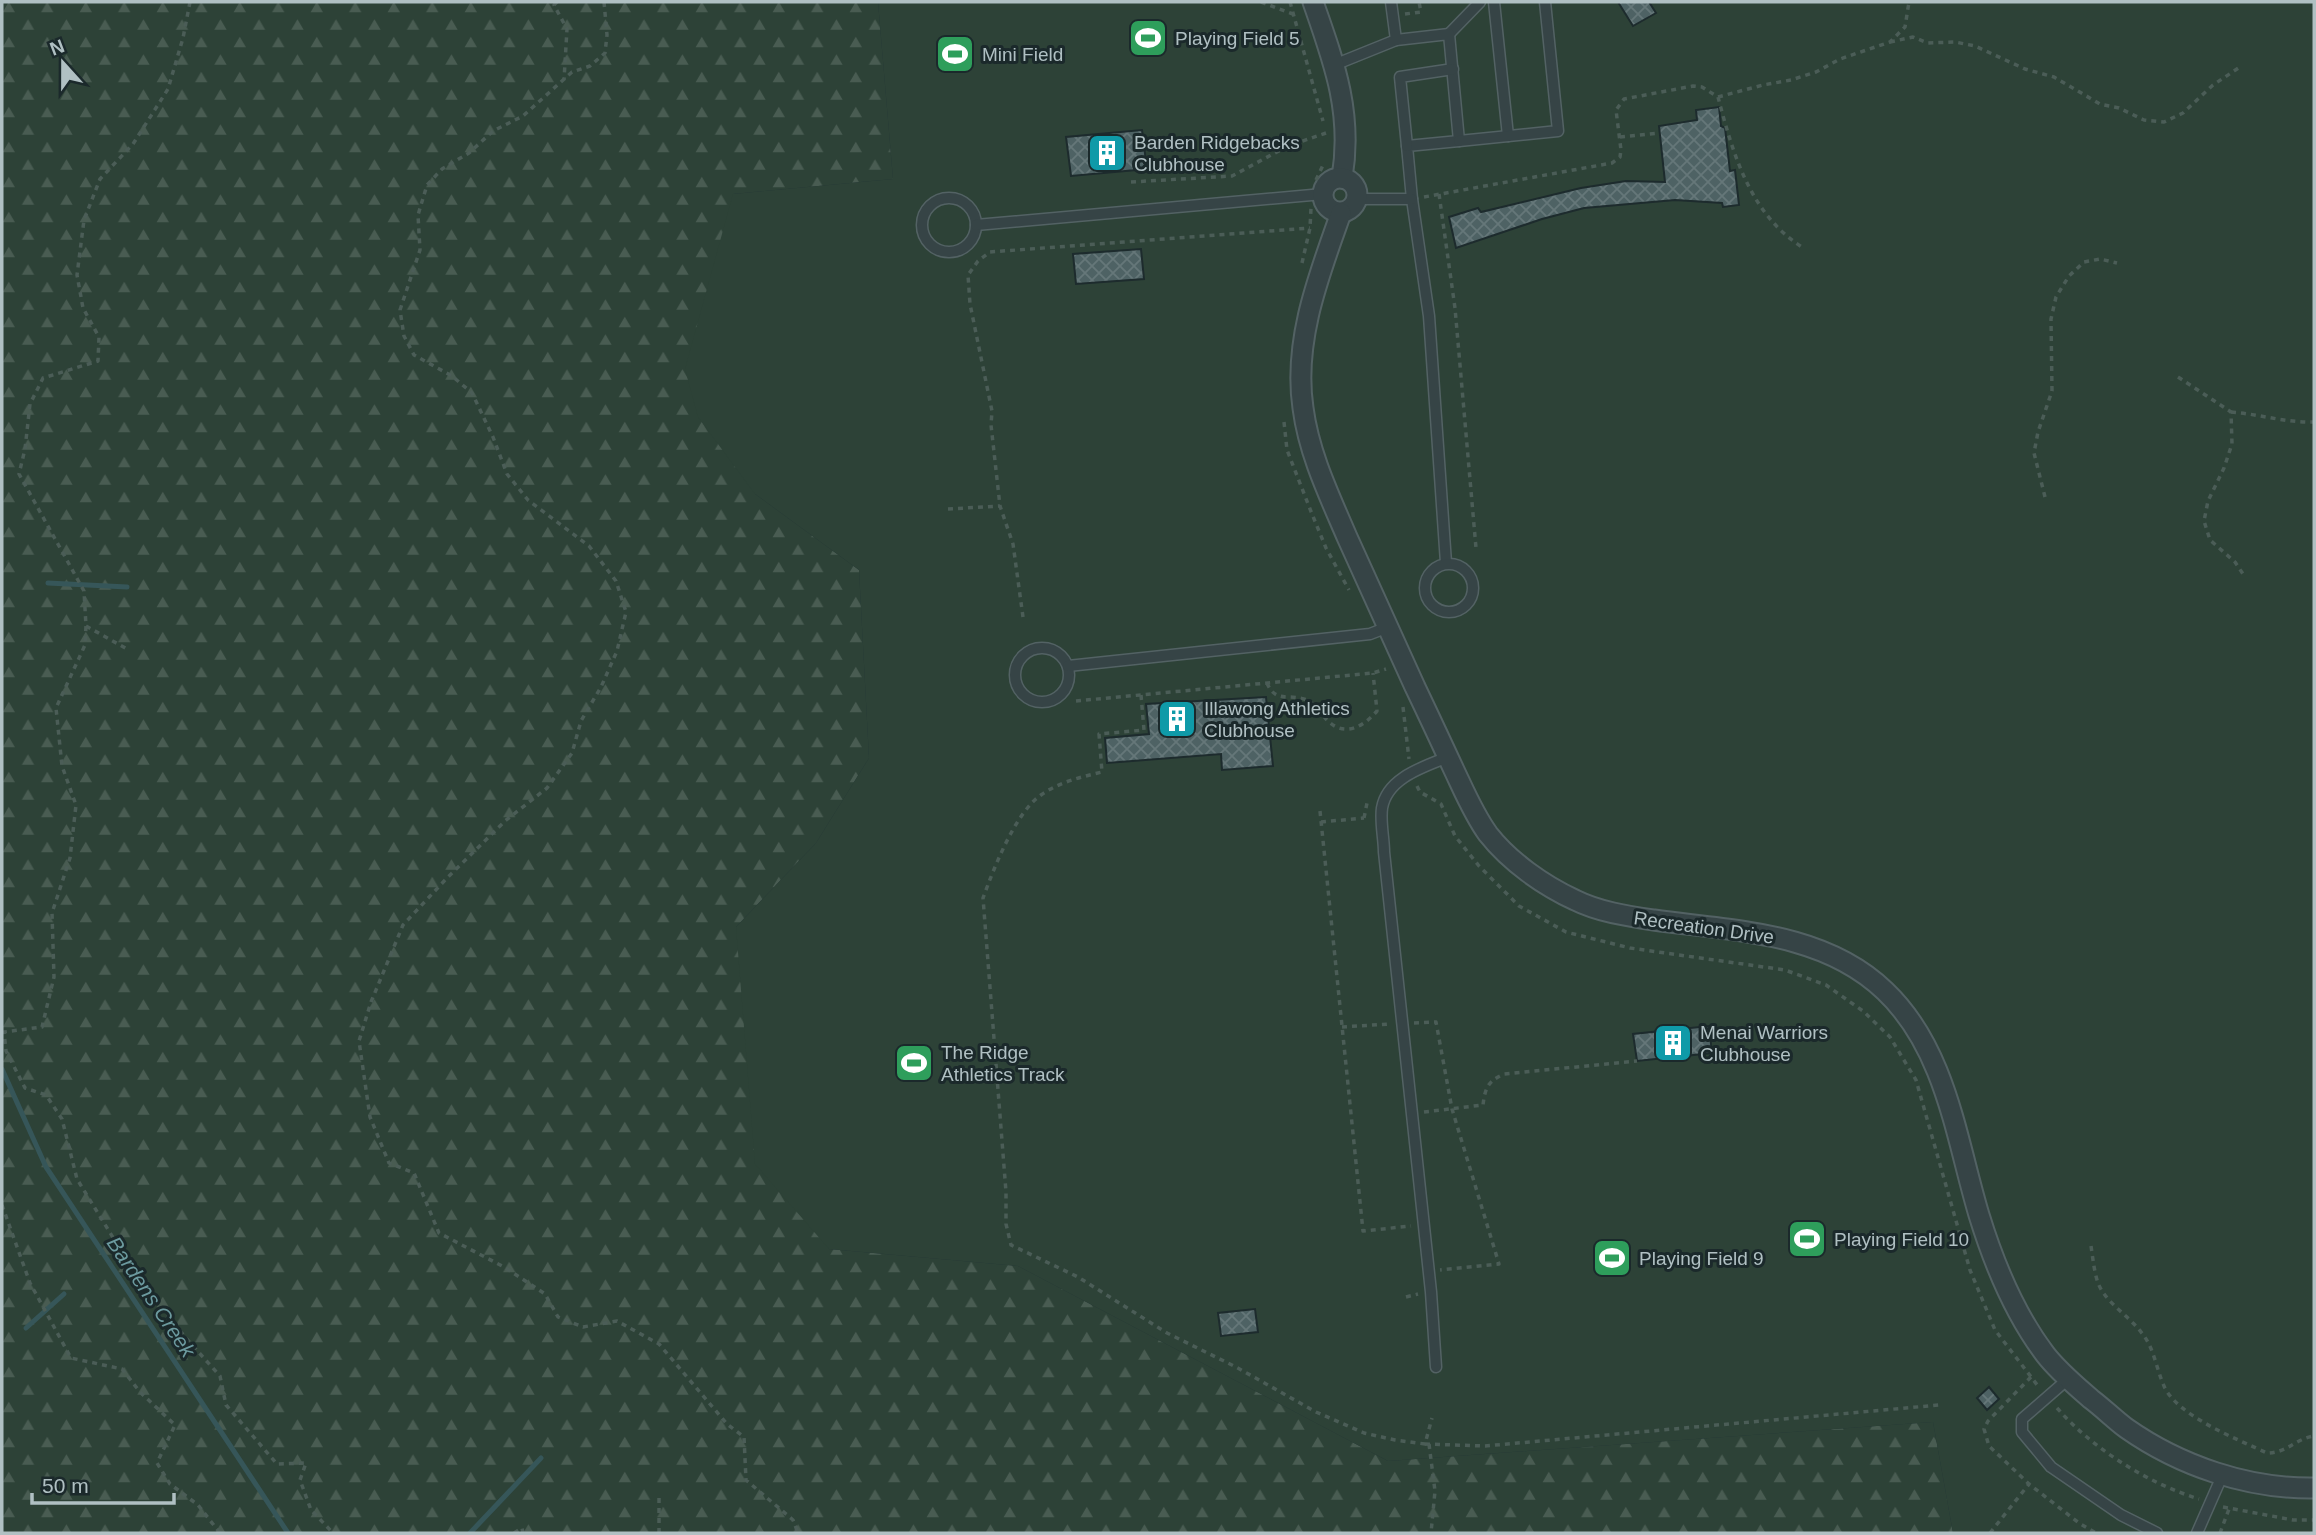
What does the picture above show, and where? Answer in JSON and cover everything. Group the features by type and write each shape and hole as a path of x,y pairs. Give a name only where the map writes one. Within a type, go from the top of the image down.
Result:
{"street":[{"path":"1313,2 1334,65 1344,108 1347,150 1342,178"},
{"path":"1342,178 1355,185 1358,199 1352,209 1341,213 1328,208 1323,194 1329,182 1342,178"},
{"name":"Recreation Drive","path":"1341,213 1315,288 1304,331 1302,404 1310,444 1379,631 1488,834 1514,861 1579,903 1615,914 1783,939 1819,948 1856,966 1887,992 1918,1028 1934,1059 1980,1219 2001,1280 2046,1356 2068,1379 2126,1428 2162,1450 2222,1476 2295,1489 2314,1488"}],"lane":[{"path":"1391,2 1396,40"},
{"path":"1334,65 1396,40 1449,34 1480,2"},
{"path":"1494,2 1508,136"},
{"path":"1407,146 1558,131 1545,2"},
{"path":"1449,34 1459,141"},
{"path":"1446,563 1429,316 1412,199 1400,77 1453,69"},
{"path":"976,225 1323,194"},
{"path":"949,199 957,200 971,209 976,225 975,234 965,247 949,252 933,247 923,234 922,225 923,217 933,204 949,199"},
{"path":"1358,199 1412,199"},
{"path":"1446,563 1457,564 1466,570 1472,579 1474,590 1471,600 1463,608 1453,612 1432,606 1426,597 1428,575 1436,567 1446,563"},
{"path":"1068,666 1379,631"},
{"path":"1042,648 1058,653 1068,666 1068,683 1064,691 1051,700 1042,702 1027,697 1017,683 1017,667 1021,659 1034,649 1042,648"},
{"path":"1436,1367 1429,1272 1382,809 1388,791 1410,774 1448,757"},
{"path":"2068,1379 2022,1419 2022,1432 2051,1467 2122,1515 2157,1533"},
{"path":"2197,1533 2222,1476"}],"path":[{"path":"190,2 168,89 133,144 100,179 84,220 76,275 83,308 99,337 97,361 43,378 30,404 19,474 84,592 86,626 85,645 56,708 62,766 76,805 71,858 52,913 54,977 42,1027 4,1032 6,1051 25,1088 46,1094 62,1119 78,1179 136,1275 220,1376 226,1405 277,1464 306,1462 300,1480 312,1510 332,1533"},
{"path":"557,2 555,5 567,29 564,80"},
{"path":"604,2 607,35 605,53 590,66 572,72 523,116 493,131 469,153 442,169 427,185 418,215 421,250 400,310 404,336 414,355 452,376 472,393 507,474 528,500 589,546 616,581 626,612 617,651 601,687 581,721 572,753 547,788 505,821 403,926 371,1002 359,1041 370,1116 389,1163 414,1173 439,1233 505,1267 545,1294 558,1317 583,1327 617,1321 659,1344 727,1424 744,1437 746,1480 793,1521 798,1533"},
{"path":"1261,2 1293,14"},
{"path":"1393,15 1421,12 1419,2"},
{"path":"1890,43 1905,27 1909,2"},
{"path":"1718,97 1816,72 1840,60 1913,37 1928,43 1955,42 1975,46 2025,69 2054,77 2101,104 2119,108 2144,120 2164,122 2183,113 2213,85 2240,66"},
{"path":"1412,199 1606,166 1620,157 1616,110 1624,99 1693,86 1702,87 1718,97 1749,187 1764,212 1784,235 1802,247"},
{"path":"1131,182 1232,176 1288,145 1326,133"},
{"path":"1619,137 1659,133"},
{"path":"1439,194 1455,308 1476,548"},
{"path":"1023,617 1013,544 1000,506 991,425 992,411 970,304 968,275 978,261 989,253 1310,228"},
{"path":"2045,497 2034,453 2052,390 2051,319 2056,297 2068,275 2084,262 2100,259 2117,263"},
{"path":"2178,377 2231,412 2277,420 2314,422"},
{"path":"2231,412 2232,444 2208,501 2204,521 2210,540 2235,562 2243,574"},
{"path":"948,509 1000,506"},
{"path":"86,626 127,649"},
{"path":"1076,701 1386,670 1379,631"},
{"path":"1267,683 1270,691 1280,698 1303,698 1316,705 1328,721 1341,729 1357,728 1377,711 1373,673"},
{"path":"1141,695 1144,730 1099,734 1102,772 1059,784 1039,796 1023,814 994,867 984,898 1006,1192 1006,1224 1012,1245 1078,1277 1167,1333 1236,1367 1316,1412 1364,1433 1395,1440 1486,1446 1939,1405"},
{"path":"1402,704 1410,774 1420,793 1441,804 1455,836 1479,866 1519,906 1566,932 1630,948 1785,970 1826,985 1863,1011 1890,1037 1916,1080 1970,1270 1995,1329 2068,1420 2101,1447 2146,1476 2196,1498 2229,1509 2293,1520 2314,1520"},
{"path":"1320,811 1363,1231 1423,1225"},
{"path":"1321,822 1382,816"},
{"path":"1342,1027 1436,1022 1452,1109 1499,1264 1429,1272"},
{"path":"1412,1114 1483,1105 1485,1089 1495,1078 1504,1074 1637,1061"},
{"path":"2,1205 30,1283 71,1358 122,1369 140,1392 175,1424 157,1463 170,1484 198,1506 220,1533"},
{"path":"2091,1246 2099,1286 2143,1334 2164,1387 2173,1401 2187,1413 2267,1453 2279,1453 2303,1438 2314,1436"},
{"path":"1431,1533 1434,1491 1427,1444 1432,1418"},
{"path":"1990,1533 2029,1484"},
{"path":"659,1493 659,1533"},
{"path":"2220,1533 2229,1509"},
{"path":"514,1533 522,1528 523,1533"}],"green space":[{"path":"2,2 878,2 893,179 733,194 755,494 859,570 869,758 816,843 736,927 829,1249 1018,1266 1388,1461 1933,1422 1953,1533 2,1533"},
{"path":"878,2 2314,2 2314,1533 1953,1533 1933,1422 1388,1461 1018,1266 829,1249 755,1164 736,927 816,843 869,758 859,570 755,494 698,417 685,369 733,194 893,179"}],"building":[{"path":"1618,2 1649,2 1656,13 1633,26"},
{"path":"1719,107 1721,126 1725,128 1730,171 1735,170 1739,205 1723,207 1722,203 1675,200 1584,208 1456,248 1449,217 1478,208 1481,212 1581,188 1626,181 1665,182 1659,126 1697,120 1696,110"},
{"name":"Barden Ridgebacks Clubhouse","path":"1142,130 1147,169 1071,176 1066,137"},
{"path":"1141,249 1144,279 1076,284 1073,254"},
{"path":"1266,697 1273,766 1222,770 1221,754 1107,763 1105,738 1149,734 1146,704"},
{"name":"Menai Warriors Clubhouse","path":"1709,1026 1712,1053 1637,1061 1633,1034"},
{"path":"1255,1309 1258,1332 1221,1336 1218,1313"},
{"path":"1989,1387 1999,1399 1987,1410 1977,1398"}],"waterway":[{"path":"48,583 127,587"},
{"name":"Bardens Creek","path":"2,1069 46,1167 288,1533"},
{"path":"26,1328 64,1294"},
{"path":"470,1533 541,1458"}],"place":[{"name":"Playing Field 5","path":"1148,38"},
{"name":"Mini Field","path":"955,54"},
{"name":"Barden Ridgebacks Clubhouse","path":"1107,153"},
{"name":"Illawong Athletics Clubhouse","path":"1177,719"},
{"name":"Menai Warriors Clubhouse","path":"1673,1043"},
{"name":"The Ridge Athletics Track","path":"914,1063"},
{"name":"Playing Field 10","path":"1807,1239"},
{"name":"Playing Field 9","path":"1612,1258"}]}
